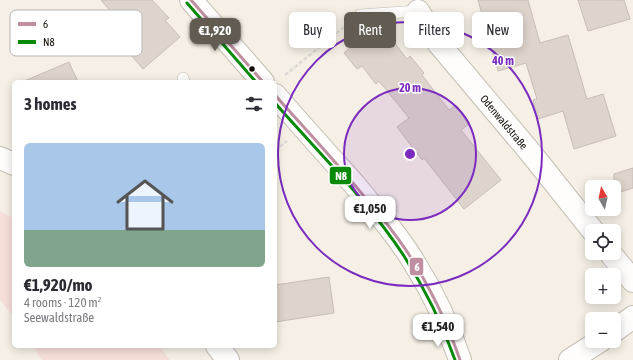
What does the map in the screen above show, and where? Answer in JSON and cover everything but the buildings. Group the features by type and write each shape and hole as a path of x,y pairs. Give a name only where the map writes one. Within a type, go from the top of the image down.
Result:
{"street":[{"path":"192,0 268,80"},
{"name":"Odenwaldstraße","path":"418,11 439,44 530,152 587,224"},
{"path":"277,90 402,243 416,264 435,298 460,360"},
{"path":"0,158 12,163"},
{"path":"616,260 633,281"},
{"path":"621,326 633,317"},
{"path":"219,348 228,360"},
{"path":"570,360 589,348"}],"lane":[{"path":"396,13 418,11"}],"path":[{"path":"277,82 344,28"}],"shaded area":[{"path":"0,211 12,218 12,315 0,300"},
{"path":"34,348 161,348 170,360 42,360"}],"transit line":[{"name":"6","path":"191,0 261,80"},
{"name":"N8","path":"187,3 254,80"},
{"name":"6","path":"277,97 345,173 403,246 424,279 437,305 460,360"},
{"name":"N8","path":"277,105 359,197 404,256 439,320 455,360"}]}
